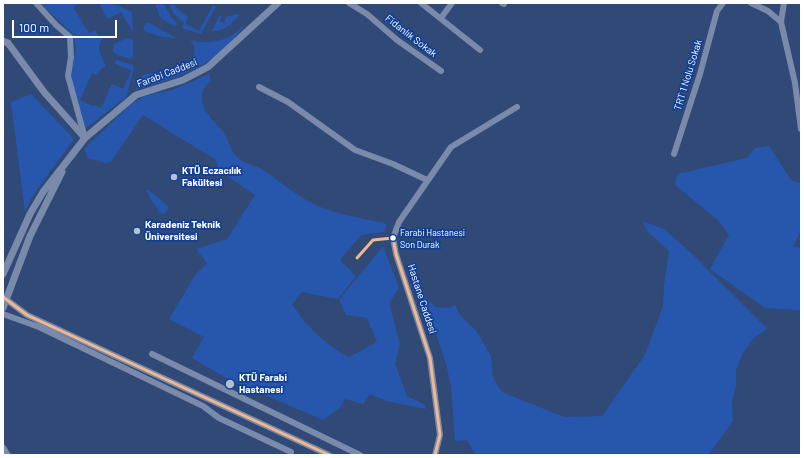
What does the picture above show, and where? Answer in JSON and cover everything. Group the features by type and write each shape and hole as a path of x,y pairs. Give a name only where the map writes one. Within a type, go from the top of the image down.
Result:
{"street":[{"path":"36,3 70,37 71,57 68,76 86,138"},
{"name":"Farabi Caddesi","path":"3,274 30,214 43,192 86,138 136,95 183,80 208,68 278,3"},
{"name":"Fidanlık Sokak","path":"349,3 367,14 398,40 440,71"},
{"path":"421,3 480,50"},
{"path":"441,18 452,3"},
{"name":"TRT 1 Nolu Sokak","path":"674,154 700,74 717,11 723,3"},
{"path":"751,3 768,11 781,22"},
{"path":"784,3 781,22 795,83 801,129"},
{"path":"3,41 8,43 44,92 86,138"},
{"path":"259,87 288,102 355,150 393,164 427,180"},
{"name":"Hastane Caddesi","path":"435,455 440,435 430,358 396,254 393,238 399,222 451,147 517,107"},
{"name":"Farabi Caddesi","path":"3,308 5,297 30,236 66,163"},
{"path":"5,297 16,308 27,315 329,455"},
{"path":"3,314 39,327 203,406 219,418 291,452"},
{"path":"152,354 360,455"},
{"path":"3,448 7,455"}],"shaded area":[{"path":"40,3 79,3 73,7 89,33 96,30 98,36 104,38 101,41 99,48 106,66 101,69 97,75 92,73 80,100 92,106 94,105 101,108 112,84 123,89 131,71 114,63 117,60 133,65 134,68 126,97 86,128 72,87 71,73 76,48 73,34"},
{"path":"99,3 113,3 132,12 133,32 121,12 107,19"},
{"path":"155,3 163,3 171,17 177,23 175,27 160,17"},
{"path":"168,3 174,3 177,9 188,17 185,23 199,31 213,5 216,7 201,34 182,28 184,23 174,14"},
{"path":"237,14 239,15 237,18 227,27 212,31 219,16 222,16 220,21 224,23 226,17"},
{"path":"148,22 176,38 162,37 143,31 145,24"},
{"path":"242,26 243,27 233,40 225,48 204,64 175,77 135,90 143,75 195,64 194,45 190,41 211,42 225,39 231,36"},
{"path":"127,38 133,40 133,56 130,59 117,55 113,52 114,44"},
{"path":"209,74 211,80 205,86 202,93 203,105 210,117 223,131 234,154 240,160 263,170 293,192 323,208 387,224 384,232 361,235 340,260 356,276 338,299 302,292 292,304 317,334 333,348 349,357 377,342 367,318 346,315 339,300 383,246 399,288 389,303 400,344 395,364 407,396 424,404 426,409 386,401 370,394 363,404 345,399 340,408 323,420 228,379 192,358 204,337 169,319 196,274 207,263 196,249 227,239 255,195 218,170 216,160 143,115 111,162 105,163 88,158 84,149 132,103 145,96 175,89"},
{"path":"31,94 74,139 33,195 25,212 11,102"},
{"path":"769,146 791,180 801,184 801,231 793,246 801,248 801,310 765,308 710,269 729,235 718,220 675,185 677,174 747,158 755,148"},
{"path":"148,189 169,207 166,212 162,214 159,212 146,191"},
{"path":"642,221 664,229 690,252 767,329 754,338 743,353 736,370 736,387 732,401 733,421 708,455 476,455 467,440 455,441 451,386 446,364 423,294 435,307 449,308 455,305 460,315 477,332 491,356 493,378 502,392 564,417 602,416 645,355 663,306 664,285 669,251 648,232"}],"transit line":[{"path":"393,238 396,254 430,358 440,435 435,455"},
{"path":"357,258 373,240 393,238"},
{"path":"3,297 27,315 329,455"}],"place":[{"name":"KTÜ Eczacılık Fakültesi","path":"174,177"},
{"name":"Karadeniz Teknik Üniversitesi","path":"137,231"},
{"name":"Farabi Hastanesi Son Durak","path":"393,238"},
{"name":"KTÜ Farabi Hastanesi","path":"230,384"}]}
